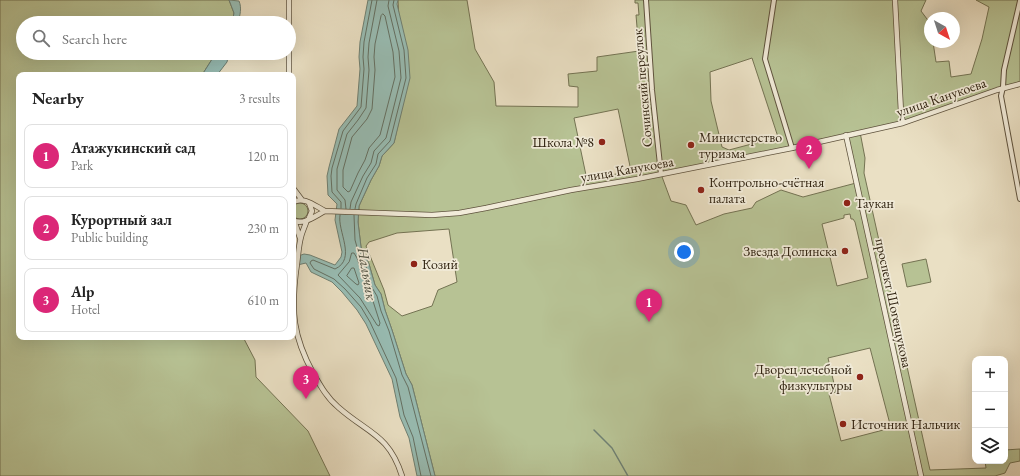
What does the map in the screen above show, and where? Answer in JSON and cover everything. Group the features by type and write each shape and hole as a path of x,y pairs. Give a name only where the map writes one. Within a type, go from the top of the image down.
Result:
{"street":[{"path":"288,0 288,16"},
{"name":"Сочинский переулок","path":"646,0 652,90 661,174"},
{"path":"774,0 765,59 792,148"},
{"path":"895,0 901,112 904,123"},
{"path":"1020,1 1004,70 1002,96 1020,199"},
{"path":"290,60 290,72"},
{"name":"улица Канукоева","path":"325,211 415,216 459,213 792,148 904,123 1003,87 1020,84"},
{"name":"проспект Шогенцукова","path":"846,135 920,476"},
{"path":"296,192 302,200 325,211"},
{"path":"296,201 302,200"},
{"path":"296,273 300,238 311,215 312,208 307,202"},
{"path":"296,221 300,223 325,211"},
{"path":"296,228 300,238"},
{"path":"296,330 303,352 317,379 330,399 336,406 374,433 386,444 395,457 402,476"}],"green space":[{"path":"0,0 229,0 234,13 233,16 16,16 16,60 212,60 204,72 16,72 16,340 245,340 255,360 256,377 308,431 330,476 0,476"},
{"path":"398,0 467,0 475,49 494,82 496,106 578,107 578,87 569,86 568,74 597,71 597,57 639,51 636,15 639,15 638,3 635,3 635,0 926,0 921,11 924,15 924,48 934,48 936,62 949,61 951,77 971,74 982,39 989,7 976,0 1020,0 1020,84 919,118 860,132 865,158 864,173 930,470 986,468 985,464 1008,464 1008,450 1020,449 1020,461 1010,463 1005,473 995,476 435,476 412,385 406,374 381,294 375,285 369,264 361,247 358,222 359,206 379,166 382,156 394,143 403,102","holes":["752,58 778,137 729,150 722,147 711,101 710,72","618,109 631,171 587,180 574,118","846,135 856,183 803,197 781,190 756,202 752,208 724,214 696,225 686,205 671,201 661,174","850,214 851,219 855,222 868,278 837,286 822,224 844,218 844,215","449,229 457,282 438,290 432,306 402,316 388,305 384,290 366,246 369,242 397,233","870,348 891,428 841,441 829,394 836,392 828,358"]},
{"path":"297,204 303,204 307,208 307,214 303,218 300,219 296,217"},
{"path":"926,259 931,282 907,287 902,264"}],"water":[{"path":"229,0 239,1 241,9 240,16 233,16 234,13"},
{"name":"Нальчик","path":"368,0 398,0 397,4 408,50 410,78 394,143 382,156 379,166 359,206 358,222 361,247 369,264 375,285 381,294 406,374 412,385 435,476 417,476 409,438 400,417 392,379 366,324 357,310 332,282 311,272 306,263 296,265 296,257 304,254 335,265 341,257 342,252 335,220 337,204 328,195 327,176 339,129 357,106 360,69 360,42"},
{"path":"212,60 227,60 219,72 204,72"}],"waterway":[{"path":"594,430 612,448 628,476"}],"place":[{"name":"Школа №8","path":"602,142"},
{"name":"Министерство туризма","path":"691,145"},
{"name":"Курортный зал","path":"809,169"},
{"name":"Контрольно-счётная палата","path":"701,190"},
{"name":"Таукан","path":"847,203"},
{"name":"Звезда Долинска","path":"845,251"},
{"name":"Козий","path":"414,264"},
{"name":"Атажукинский сад","path":"649,322"},
{"name":"Дворец лечебной физкультуры","path":"860,377"},
{"name":"Alp","path":"306,399"},
{"name":"Источник Нальчик","path":"843,424"}]}
